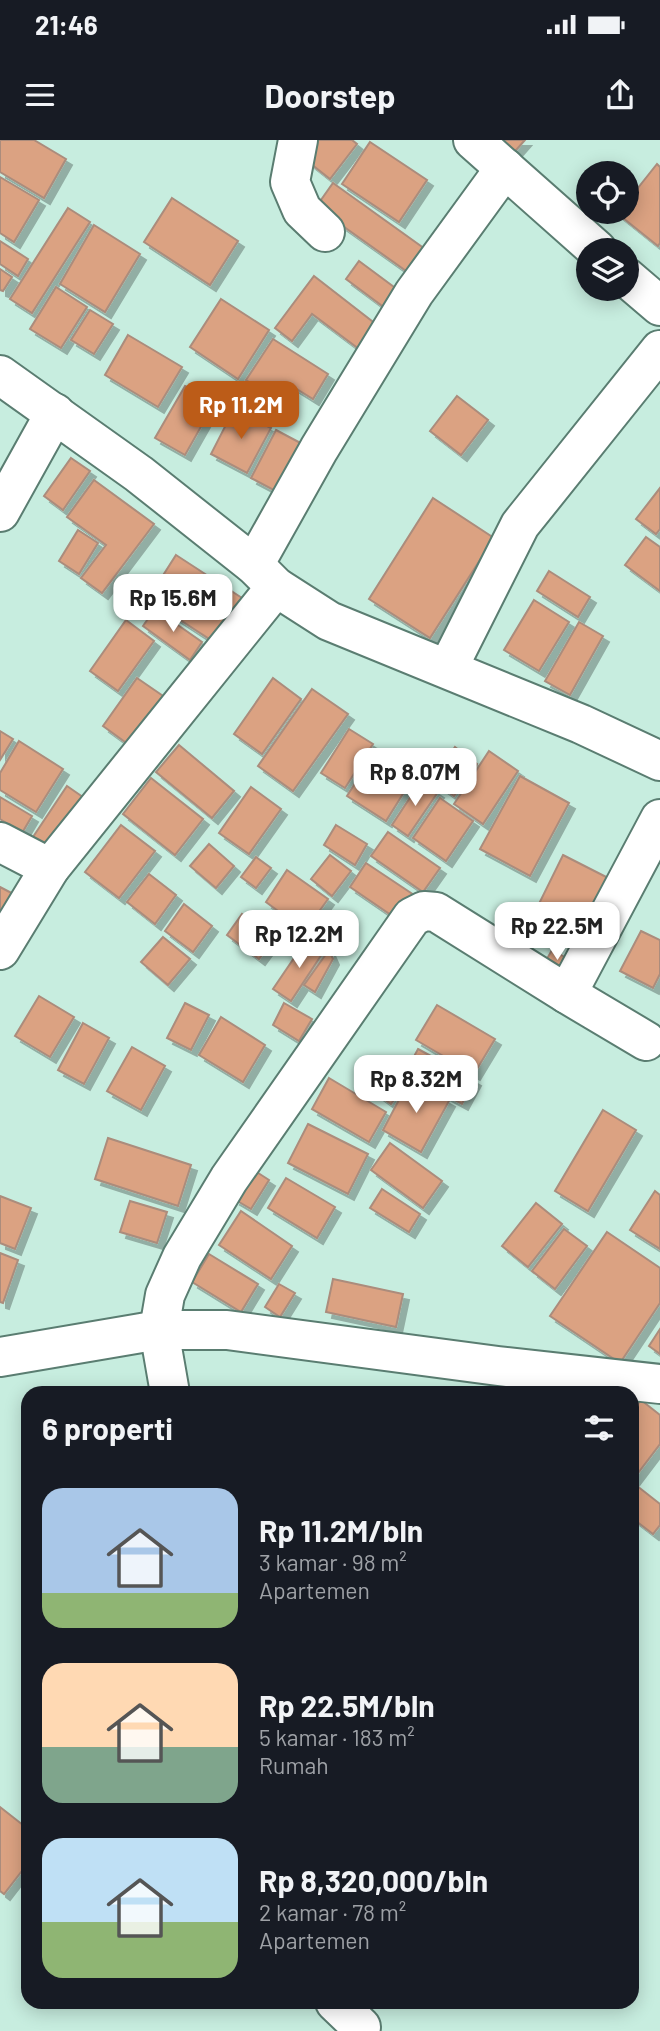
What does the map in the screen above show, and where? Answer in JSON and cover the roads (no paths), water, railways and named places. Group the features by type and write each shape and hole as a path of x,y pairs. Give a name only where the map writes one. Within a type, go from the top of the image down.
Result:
{"street":[{"path":"298,140 290,182 302,210 325,232"},
{"path":"473,140 584,238"},
{"path":"0,950 50,868 265,576 319,449 414,293 505,168"},
{"path":"639,287 660,306"},
{"path":"447,668 520,525 656,362"},
{"path":"0,375 139,474 265,576 329,621 581,724 660,761"},
{"path":"0,512 55,414"},
{"path":"567,994 660,820"},
{"path":"0,842 50,868"},
{"path":"169,1386 159,1330 165,1295 182,1257 229,1179 412,917 424,911 436,912 646,1041"},
{"path":"0,1357 159,1330 227,1331 660,1384"}]}
